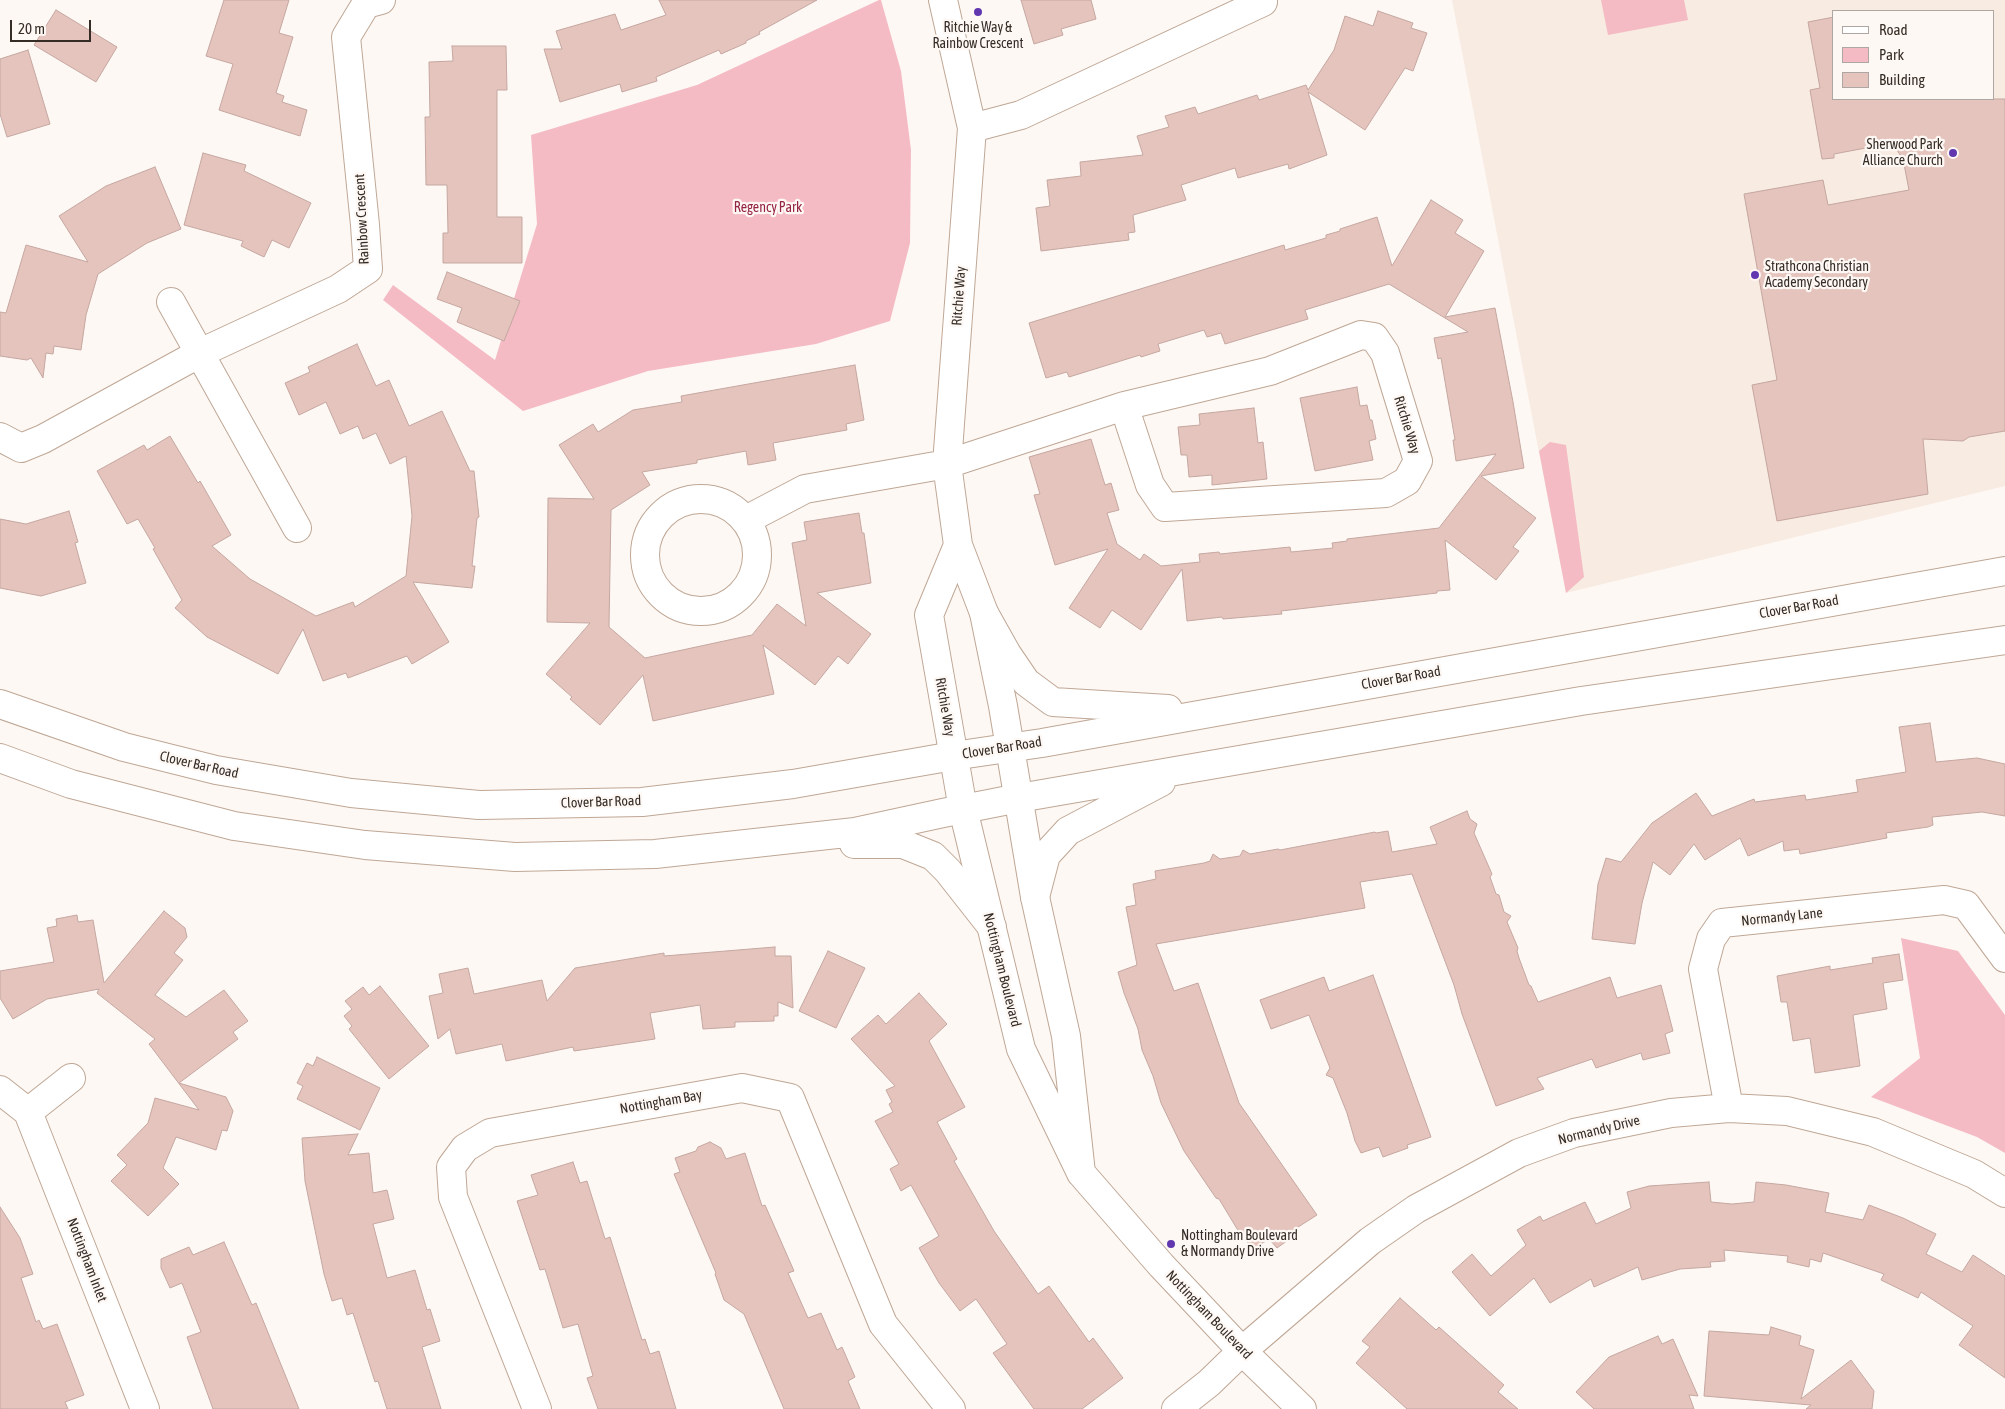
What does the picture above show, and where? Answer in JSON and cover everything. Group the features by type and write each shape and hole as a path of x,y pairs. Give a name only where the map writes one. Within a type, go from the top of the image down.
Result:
{"street":[{"name":"Rainbow Crescent","path":"0,437 21,448 43,439 200,353 338,289 368,269 346,37 366,4 381,0"},
{"name":"Ritchie Way","path":"943,0 972,128 947,464 958,545 984,613 1010,747"},
{"path":"972,128 1021,115 1263,2"},
{"path":"171,302 297,528"},
{"name":"Ritchie Way","path":"746,520 805,489 947,464 1124,406 1270,371 1361,335 1374,337 1385,353 1418,461 1407,481 1386,493 1165,507 1150,485 1124,406"},
{"path":"698,498 716,500 733,508 746,520 755,538 758,557 754,576 744,592 728,605 710,611 691,610 672,604 659,592 649,577 644,559 646,541 653,524 665,511 681,502 698,498"},
{"name":"Ritchie Way","path":"953,756 929,615 958,545"},
{"name":"Clover Bar Road","path":"0,704 124,747 216,770 351,793 479,805 642,802 794,784 953,756 1042,743 1211,711 2005,571"},
{"path":"984,613 1007,654 1026,682 1053,702 1211,711"},
{"path":"0,758 71,784 234,826 365,845 516,857 655,854 855,832 1019,798 1581,701 1997,644"},
{"path":"1010,747 1035,897 1066,1036 1080,1173"},
{"name":"Nottingham Boulevard","path":"953,756 963,809 1022,1050 1080,1173 1160,1265 1242,1351 1302,1409"},
{"path":"1035,897 1046,855 1068,831 1182,770"},
{"path":"740,846 903,844 933,856 948,871 992,927"},
{"name":"Normandy Lane","path":"1729,1108 1703,969 1711,939 1722,923 1944,900 1966,905 2005,958"},
{"path":"0,1090 28,1112 71,1078"},
{"name":"Nottingham Bay","path":"537,1409 453,1197 451,1167 465,1148 490,1133 742,1088 790,1098 883,1324 951,1409"},
{"name":"Normandy Drive","path":"1242,1351 1370,1241 1416,1209 1519,1153 1574,1133 1671,1113 1729,1108 1787,1111 1873,1132 1974,1174 2005,1193"},
{"name":"Nottingham Inlet","path":"28,1112 145,1409"},
{"path":"1176,1409 1209,1383 1242,1351"}],"shaded area":[{"name":"Strathcona Christian Academy Secondary","path":"1452,0 2005,0 2005,486 1566,593"}],"green space":[{"name":"Regency Park","path":"881,0 901,71 911,150 910,243 890,321 816,344 648,371 523,411 383,300 393,285 495,360 537,224 531,135 697,85"},
{"path":"1601,0 1684,0 1688,20 1608,35"},
{"path":"1550,442 1566,445 1584,577 1566,593 1539,451"},
{"path":"1901,938 1958,951 2005,1015 2005,1153 1977,1137 1871,1097 1920,1058"}],"building":[{"path":"224,0 289,0 279,33 293,37 276,93 284,96 282,102 307,110 300,136 219,110 233,64 206,56"},
{"path":"659,0 817,0 759,32 760,34 746,41 746,43 721,54 719,50 656,77 657,81 622,92 620,84 560,102 544,49 562,49 556,31 615,14 621,30 666,15"},
{"path":"1021,0 1091,0 1096,19 1061,29 1063,35 1034,44"},
{"path":"56,10 117,47 96,82 34,45"},
{"path":"1378,11 1413,23 1411,28 1427,33 1413,71 1405,68 1365,130 1308,92 1327,155 1289,169 1288,164 1238,178 1235,168 1181,185 1186,200 1133,215 1135,232 1128,233 1129,240 1041,251 1036,208 1050,206 1047,180 1081,176 1080,162 1143,155 1137,136 1169,127 1165,116 1195,107 1198,114 1257,95 1259,100 1306,85 1308,90 1334,50 1345,16 1373,26"},
{"name":"Strathcona Christian Academy Secondary","path":"1832,17 1832,100 2005,99 2005,431 1969,437 1963,441 1923,439 1928,494 1777,521 1752,385 1777,380 1744,194 1823,180 1828,205 1909,190 1903,159 1892,143 1834,154 1834,158 1822,159 1810,90 1820,88 1808,22"},
{"path":"452,46 506,46 507,90 497,90 497,217 522,217 522,263 443,263 443,233 448,233 447,185 426,185 425,117 430,117 429,62 453,61"},
{"path":"28,50 50,124 7,137 0,114 0,59"},
{"path":"203,153 246,165 244,171 311,203 289,248 272,240 264,257 241,246 243,241 184,225"},
{"path":"155,167 181,229 147,243 98,274 86,315 81,350 54,346 53,354 46,353 43,378 31,358 27,360 0,356 0,312 6,313 26,245 88,262 59,216 106,186"},
{"path":"1431,200 1463,220 1455,233 1484,251 1445,317 1495,308 1513,402 1524,468 1481,476 1536,518 1513,547 1519,551 1496,580 1445,540 1450,590 1437,591 1437,593 1281,611 1282,614 1187,621 1182,569 1141,630 1112,610 1100,628 1069,608 1108,549 1055,565 1034,495 1040,494 1029,457 1091,439 1105,485 1111,483 1119,510 1107,513 1117,544 1140,560 1144,554 1161,566 1200,562 1199,554 1219,552 1220,554 1290,547 1291,552 1333,548 1332,543 1347,541 1347,539 1439,528 1496,454 1456,461 1453,440 1455,440 1441,358 1438,359 1434,338 1468,332 1389,284 1305,310 1308,319 1225,344 1221,333 1207,337 1204,330 1158,344 1160,351 1141,357 1140,355 1069,377 1067,372 1046,378 1029,323 1284,245 1285,250 1326,238 1326,235 1340,231 1340,229 1377,217 1392,266"},
{"path":"447,272 520,301 504,341 457,322 462,308 437,299"},
{"path":"357,344 376,386 389,380 409,426 442,411 470,471 474,471 479,517 477,518 472,566 475,566 472,588 413,582 449,642 412,664 407,656 348,678 346,673 323,681 303,629 278,674 207,637 175,608 182,600 153,549 155,548 138,519 127,524 97,471 144,445 147,450 170,436 198,483 200,481 231,535 212,546 250,579 316,616 353,602 355,607 406,576 412,516 406,456 390,464 376,433 363,439 358,426 340,434 326,402 299,415 285,383 310,372 308,367"},
{"path":"855,365 864,420 846,424 847,430 773,443 776,460 748,465 746,451 697,460 697,463 642,472 650,485 611,510 609,627 645,658 752,635 777,604 806,626 792,543 807,540 804,522 859,513 862,533 864,533 871,583 817,593 871,634 848,664 838,656 815,685 763,645 774,694 653,721 643,675 600,725 570,699 572,697 546,674 590,623 547,622 548,498 594,499 559,445 593,424 598,432 633,410 682,402 681,396"},
{"path":"1357,387 1360,406 1367,405 1370,420 1372,420 1376,439 1369,441 1373,460 1315,471 1300,398"},
{"path":"1254,408 1258,443 1263,442 1267,479 1212,485 1212,475 1189,477 1187,455 1181,455 1178,427 1200,425 1199,414"},
{"path":"69,511 78,542 75,543 86,583 41,596 0,588 0,519 26,524"},
{"path":"1930,723 1936,762 1977,758 2005,764 2005,816 1982,812 1932,817 1933,825 1928,827 1886,833 1887,838 1800,854 1799,849 1784,851 1783,841 1748,856 1740,838 1705,860 1694,844 1670,875 1653,862 1642,903 1635,944 1592,939 1598,884 1606,858 1621,862 1652,823 1696,793 1712,816 1754,799 1755,802 1805,795 1806,800 1858,792 1856,780 1906,772 1899,727"},
{"path":"1467,811 1470,819 1477,824 1474,833 1492,874 1490,877 1496,894 1499,895 1504,912 1511,916 1507,922 1518,948 1519,958 1529,985 1538,1002 1610,977 1617,998 1661,985 1673,1031 1665,1034 1670,1053 1643,1060 1641,1053 1596,1068 1592,1059 1537,1078 1544,1089 1496,1106 1462,1014 1454,985 1412,874 1360,882 1365,908 1156,944 1174,991 1198,983 1239,1103 1317,1215 1295,1229 1298,1233 1277,1248 1269,1239 1253,1249 1239,1232 1219,1199 1216,1198 1184,1151 1161,1103 1153,1076 1142,1050 1138,1029 1118,972 1137,965 1126,907 1136,905 1133,884 1156,879 1155,871 1210,861 1213,854 1220,859 1240,856 1243,850 1250,854 1280,850 1375,832 1388,831 1392,852 1437,844 1430,827"},
{"path":"164,911 185,928 187,937 174,953 183,960 155,995 186,1017 224,990 248,1021 233,1032 238,1039 179,1083 226,1097 233,1111 227,1131 222,1130 216,1150 176,1137 163,1168 179,1184 148,1216 111,1181 127,1165 117,1155 148,1123 155,1098 199,1110 149,1044 155,1039 97,993 99,989 47,999 13,1019 0,998 0,971 54,962 47,928 57,926 56,919 77,915 78,922 93,920 104,983"},
{"path":"775,947 775,956 791,956 793,1008 778,1002 778,1016 774,1016 774,1021 735,1022 735,1027 703,1029 700,1005 650,1013 655,1039 574,1051 573,1047 506,1061 502,1044 456,1054 450,1029 438,1039 429,996 443,993 439,974 468,968 474,994 542,980 547,1001 575,968 664,953 664,956"},
{"path":"828,951 865,968 836,1028 799,1011"},
{"path":"1899,954 1903,980 1883,983 1887,1009 1853,1015 1860,1066 1815,1073 1810,1038 1793,1041 1787,1002 1781,1002 1777,976 1830,966 1830,970 1873,963 1872,958"},
{"path":"1373,975 1431,1137 1407,1145 1408,1148 1383,1157 1379,1147 1361,1153 1333,1078 1326,1075 1330,1068 1309,1015 1271,1029 1260,1000 1324,977 1329,991"},
{"path":"380,986 429,1046 389,1079 349,1029 352,1026 344,1016 352,1009 345,1001 363,987 369,995"},
{"path":"919,993 947,1024 929,1041 965,1107 937,1122 957,1159 954,1161 994,1231 1038,1294 1049,1286 1089,1342 1093,1338 1123,1378 1082,1409 1034,1409 993,1353 1007,1344 976,1299 960,1311 939,1283 919,1248 939,1236 911,1185 901,1191 890,1169 899,1164 875,1121 893,1112 889,1104 892,1102 886,1090 895,1086 851,1039 878,1015 886,1024"},
{"path":"317,1057 380,1088 360,1130 297,1099 303,1086 297,1083 307,1063 313,1066"},
{"path":"358,1134 348,1155 369,1153 373,1193 387,1190 394,1219 373,1224 387,1278 415,1270 427,1310 430,1309 440,1341 422,1347 441,1409 387,1409 378,1381 375,1382 353,1313 347,1315 342,1298 332,1301 324,1274 305,1181 302,1138"},
{"path":"710,1142 721,1148 726,1159 745,1153 762,1206 765,1205 794,1271 788,1273 808,1318 821,1313 837,1350 842,1347 855,1377 848,1381 860,1409 784,1409 744,1314 724,1300 716,1273 674,1174 680,1172 675,1158 696,1151 698,1147"},
{"path":"573,1162 580,1183 587,1181 605,1239 610,1237 642,1340 645,1339 650,1354 659,1351 676,1409 598,1409 587,1378 593,1376 578,1324 563,1328 545,1269 540,1270 517,1201 538,1195 531,1175"},
{"path":"1709,1182 1711,1202 1732,1204 1754,1202 1756,1182 1786,1185 1829,1193 1825,1212 1863,1220 1869,1205 1903,1218 1936,1234 1926,1254 1962,1272 1973,1255 2005,1276 2005,1378 1959,1345 1973,1326 1921,1292 1918,1298 1881,1280 1884,1274 1823,1253 1821,1262 1810,1259 1809,1267 1787,1262 1788,1256 1724,1250 1725,1261 1710,1262 1711,1267 1680,1269 1642,1280 1638,1267 1594,1287 1591,1279 1550,1303 1534,1278 1490,1316 1452,1272 1472,1254 1491,1276 1526,1245 1517,1230 1540,1216 1543,1221 1585,1202 1596,1224 1631,1208 1627,1192 1649,1186"},
{"path":"0,1207 20,1238 33,1274 21,1278 36,1322 39,1320 43,1329 57,1324 84,1395 65,1402 68,1409 0,1409"},
{"path":"224,1242 252,1305 256,1303 299,1409 213,1409 187,1337 201,1332 182,1283 170,1288 161,1268 161,1259 189,1247 193,1255"},
{"path":"1400,1298 1436,1330 1439,1327 1504,1385 1498,1392 1518,1409 1407,1409 1356,1363 1370,1347 1362,1341"},
{"path":"1771,1327 1801,1336 1799,1345 1814,1350 1801,1399 1851,1360 1874,1391 1872,1409 1806,1409 1811,1405 1704,1396 1709,1331 1769,1335"},
{"path":"1658,1336 1662,1344 1673,1339 1698,1396 1689,1395 1694,1409 1594,1409 1576,1392 1609,1357"}],"place":[{"name":"Ritchie Way & Rainbow Crescent","path":"978,12"},
{"name":"Sherwood Park Alliance Church","path":"1953,153"},
{"name":"Strathcona Christian Academy Secondary","path":"1755,275"},
{"name":"Nottingham Boulevard & Normandy Drive","path":"1171,1244"}]}
